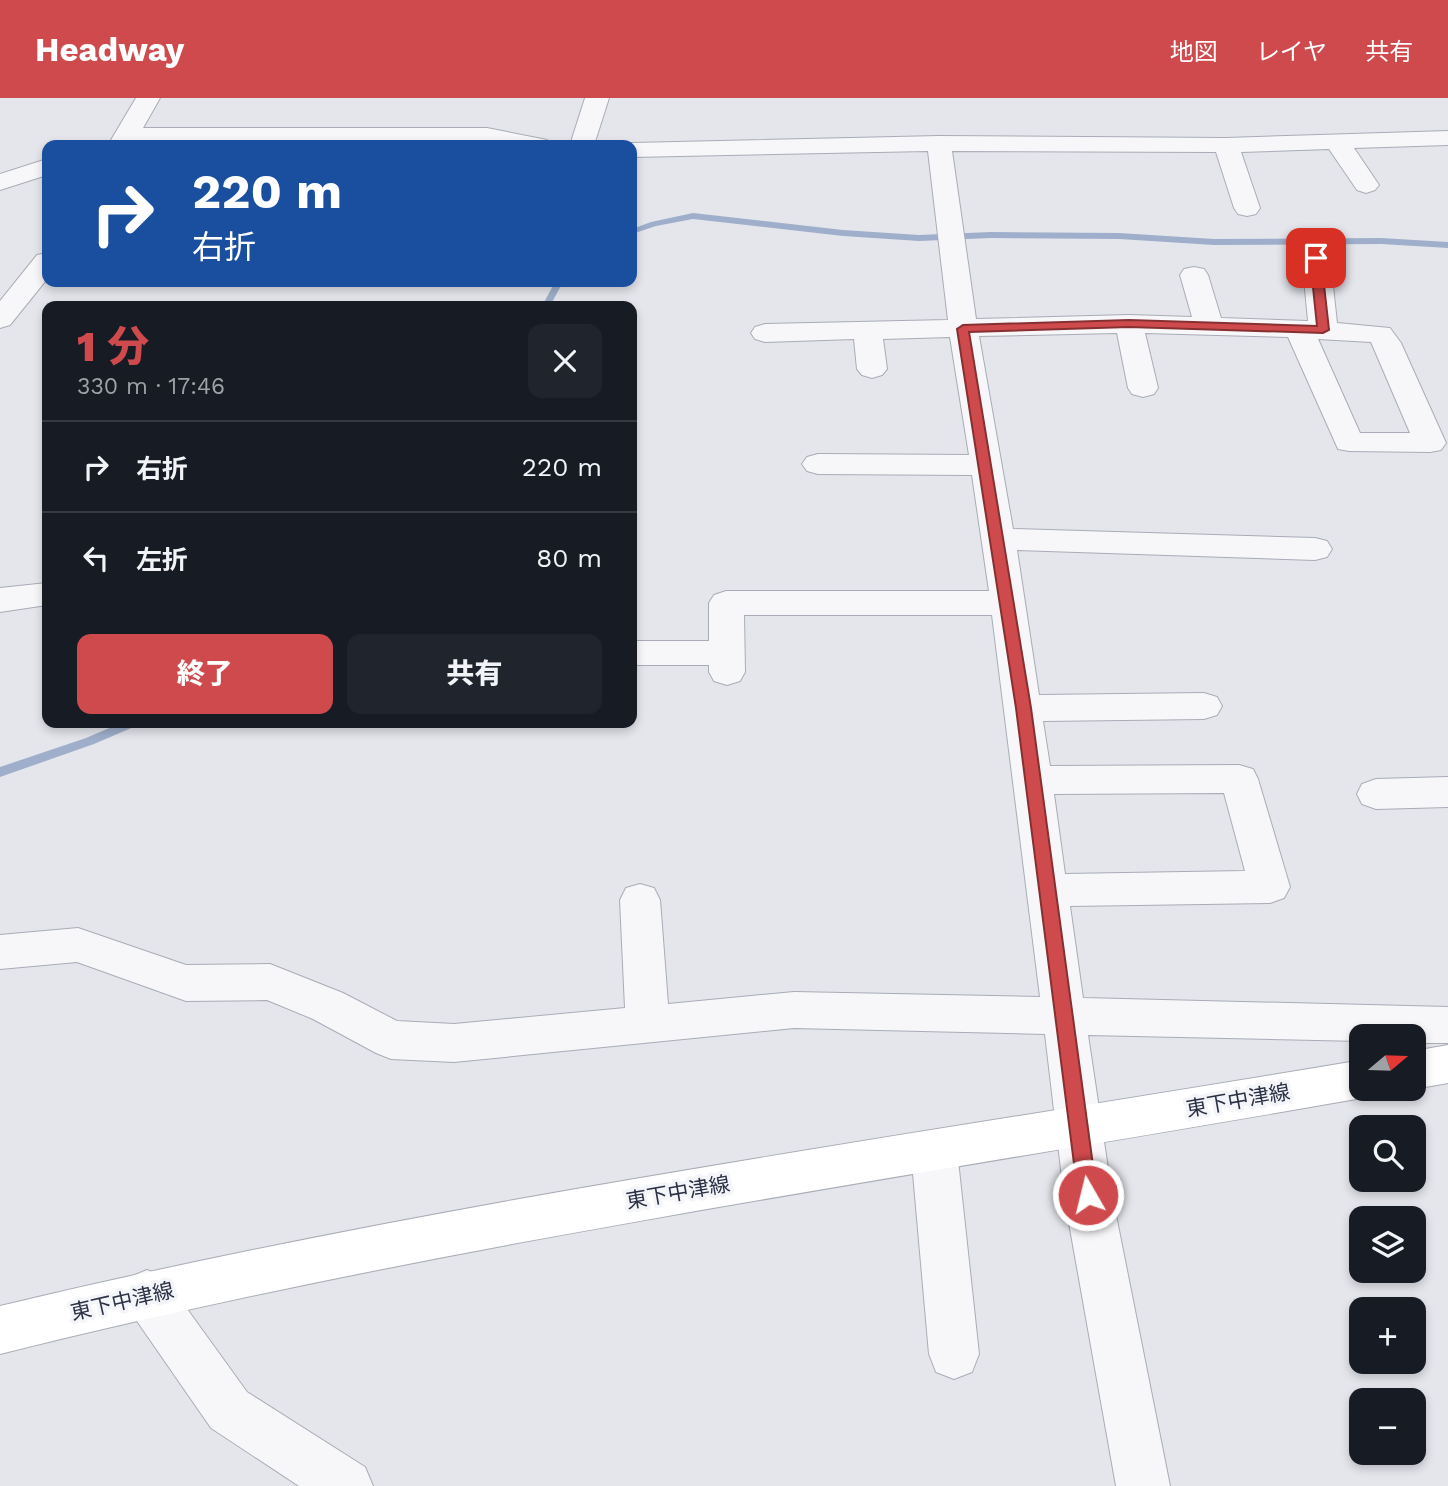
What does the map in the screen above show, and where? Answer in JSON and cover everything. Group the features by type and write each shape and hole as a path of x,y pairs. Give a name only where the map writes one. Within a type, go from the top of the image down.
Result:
{"main road":[{"path":"1426,1068 1448,1064"},
{"name":"東下中津線","path":"0,1330 148,1294 666,1193 1078,1128 1349,1081"}],"street":[{"path":"121,140 148,98"},
{"path":"584,140 597,98"},
{"path":"225,140 487,135 510,140"},
{"path":"637,150 939,143 1226,145 1448,138"},
{"path":"1337,142 1366,185"},
{"path":"939,143 963,329 1023,708 1088,1195 1143,1486"},
{"path":"1226,145 1247,208"},
{"path":"0,182 42,169"},
{"path":"765,333 1129,324 1311,329 1380,334 1387,343 1430,443 1349,442 1311,329 1316,258"},
{"path":"0,319 42,267"},
{"path":"1194,275 1209,326"},
{"path":"1129,324 1143,388"},
{"path":"868,331 872,369"},
{"path":"818,464 984,465"},
{"path":"998,539 1315,549"},
{"path":"0,600 42,595"},
{"path":"637,653 727,662 726,603 1007,603"},
{"path":"1023,708 1204,706"},
{"path":"1033,780 1239,779 1270,887 1047,890"},
{"path":"1376,794 1448,792"},
{"path":"640,900 648,1024"},
{"path":"0,952 78,945 186,983 270,982 328,1006 391,1040 454,1044 794,1010 1448,1025"},
{"path":"934,1151 954,1354"},
{"path":"148,1294 229,1409 346,1486"}],"waterway":[{"path":"637,230 693,216 843,233 919,238 991,235 1119,236 1214,242 1381,241 1448,245"},
{"path":"549,301 556,287"},
{"path":"0,772 120,728"}],"route":[{"path":"1088,1195 1023,708 994,510 984,465 963,329 1129,324 1323,330 1316,258"}]}
